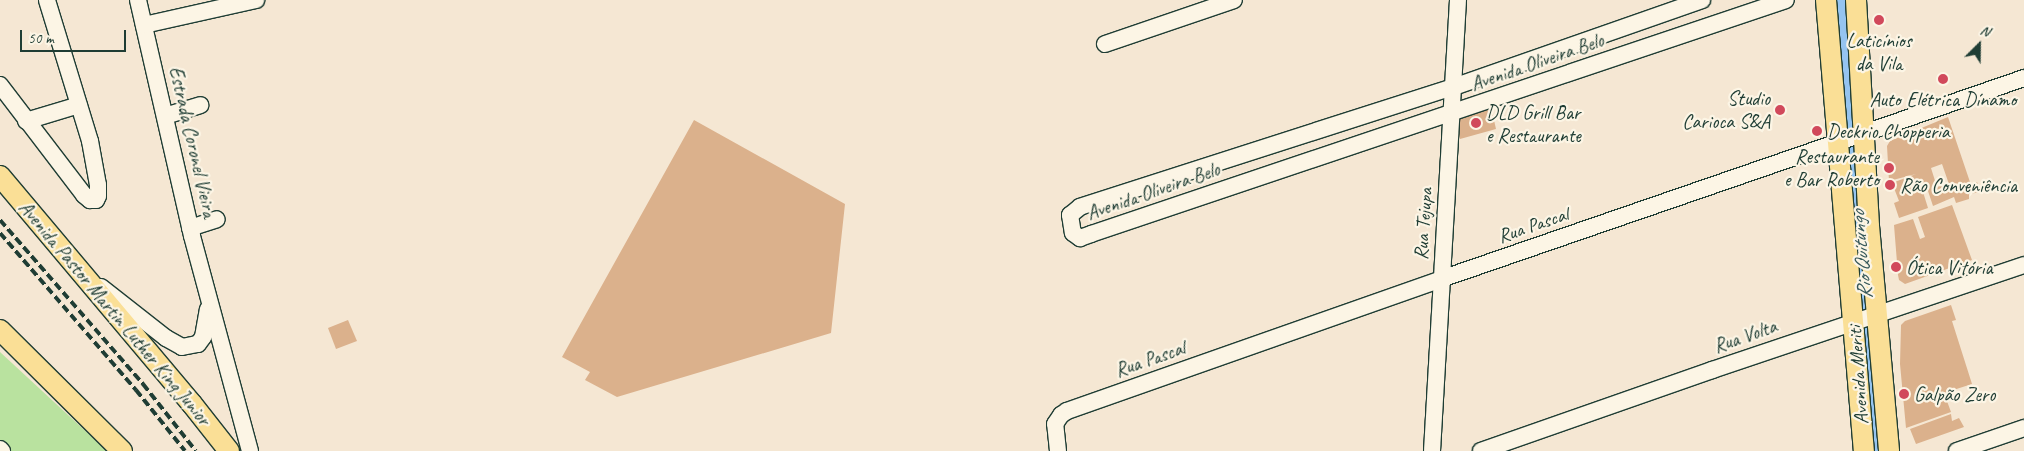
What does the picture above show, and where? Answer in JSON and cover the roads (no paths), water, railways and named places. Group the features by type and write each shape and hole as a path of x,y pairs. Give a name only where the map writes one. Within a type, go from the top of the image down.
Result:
{"main road":[{"name":"Avenida Meriti","path":"1826,0 1851,138 1865,318 1864,451"},
{"name":"Avenida Meriti","path":"1856,0 1851,138 1865,318 1889,451"},
{"name":"Avenida Pastor Martin Luther King Junior","path":"0,176 230,451"},
{"path":"0,330 122,451"}],"street":[{"path":"0,85 84,195 94,201 98,196 97,173 79,105 47,0"},
{"name":"Estrada Coronel Vieira","path":"138,0 190,228 250,451"},
{"path":"144,25 256,0"},
{"path":"1105,44 1234,0"},
{"name":"Rua Tejupa","path":"1432,451 1458,0"},
{"name":"Avenida Oliveira Belo","path":"1702,0 1453,86 1080,207 1070,215 1073,233 1080,238 1786,0"},
{"name":"Rua Pascal","path":"1058,451 1055,424 1067,411 1441,279 2024,78"},
{"path":"26,121 79,105"},
{"path":"165,116 200,105"},
{"path":"190,228 217,219"},
{"name":"Rua Volta","path":"1481,451 2024,265"},
{"name":"Estrada Coronel Vieira","path":"78,269 166,338 182,347 198,344 203,338 207,324 207,294"},
{"path":"1958,451 2024,428"}],"waterway":[{"name":"Rio Quitungo","path":"1839,0 1851,112 1863,292 1879,451"}],"railway":[{"path":"0,220 143,384 196,451"},
{"path":"0,233 136,390 185,451"}],"place":[{"name":"Laticínios da Vila","path":"1879,20"},
{"name":"Auto Elétrica Dínamo","path":"1943,79"},
{"name":"Studio Carioca S&A","path":"1780,110"},
{"name":"DLD Grill Bar e Restaurante","path":"1476,123"},
{"name":"Deckrio Chopperia","path":"1817,131"},
{"name":"Restaurante e Bar Roberto","path":"1889,168"},
{"name":"Rão Conveniência","path":"1890,185"},
{"name":"Ótica Vitória","path":"1896,267"},
{"name":"Galpão Zero","path":"1904,394"}]}
